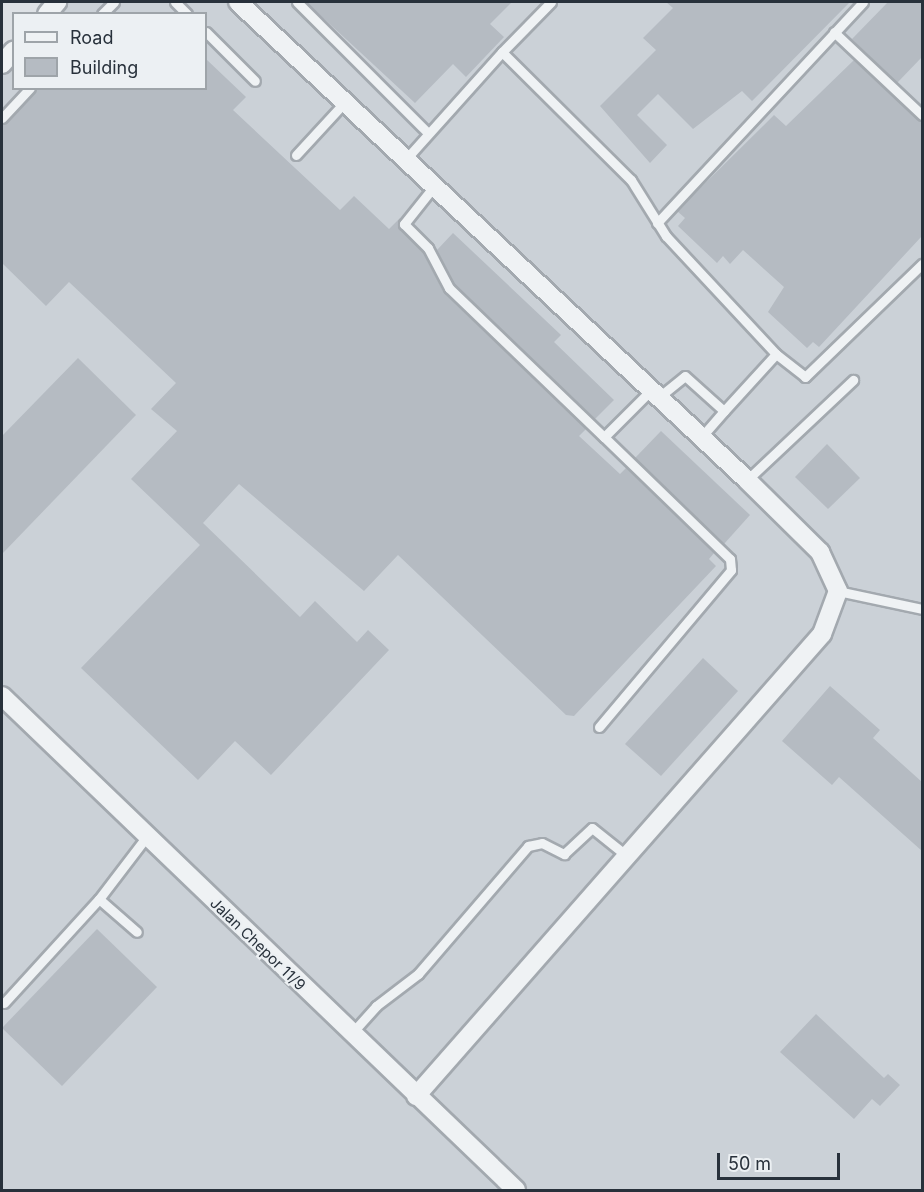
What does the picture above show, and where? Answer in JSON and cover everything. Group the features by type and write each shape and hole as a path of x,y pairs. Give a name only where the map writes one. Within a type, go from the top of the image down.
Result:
{"street":[{"path":"238,2 747,480 820,552 838,591 822,634 416,1096"},
{"name":"Jalan Chepor 11/9","path":"2,696 516,1191"}],"lane":[{"path":"297,2 427,132"},
{"path":"405,159 427,132 551,2"},
{"path":"657,223 863,2"},
{"path":"834,32 922,115"},
{"path":"207,33 255,81"},
{"path":"502,52 631,180 657,223 776,354 805,377 922,264"},
{"path":"2,118 28,90"},
{"path":"296,155 344,103"},
{"path":"435,185 404,224 428,248 449,288 730,559 731,570 599,727"},
{"path":"701,437 776,354"},
{"path":"604,437 655,394 685,376 724,411"},
{"path":"747,480 853,380"},
{"path":"838,591 922,609"},
{"path":"351,1034 376,1006 418,974 528,846 542,843 564,854 592,828 627,856"},
{"path":"4,1003 99,899 147,836"},
{"path":"99,899 137,932"}],"shaded area":[{"path":"57,2 922,2 922,1190 2,1190 2,64 12,51 12,90 207,90 207,12 48,12"}],"building":[{"path":"306,2 512,2 490,24 504,37 466,77 453,64 415,103"},
{"path":"666,2 850,2 752,101 742,91 693,129 658,94 637,115 667,145 650,163 600,106 656,50 643,38 673,8"},
{"path":"888,2 922,2 922,57 897,83 852,39"},
{"path":"207,60 246,97 233,110 340,210 354,196 389,229 400,218 398,226 423,252 444,293 586,429 579,436 620,474 626,468 714,553 709,559 716,566 574,716 566,715 398,555 364,591 239,484 203,523 300,617 315,601 357,642 368,630 389,650 271,775 235,741 198,780 81,668 200,545 131,479 177,431 151,409 176,383 69,282 46,306 2,263 2,125 35,90 207,90"},
{"path":"854,60 922,122 922,236 819,347 813,342 807,348 768,312 784,287 743,250 730,264 723,256 717,263 678,226 685,218 677,211 774,115 786,126"},
{"path":"453,233 561,335 554,342 614,400 595,419 454,284 437,250"},
{"path":"78,358 136,415 2,554 2,436"},
{"path":"661,431 750,515 724,544 635,458"},
{"path":"827,444 860,478 828,509 795,477"},
{"path":"703,658 738,691 661,776 625,744"},
{"path":"830,686 880,730 873,738 922,782 922,851 839,777 832,785 782,741"},
{"path":"97,929 157,987 62,1086 2,1028"},
{"path":"816,1014 884,1078 888,1074 900,1085 880,1106 872,1099 854,1119 780,1052"}]}
